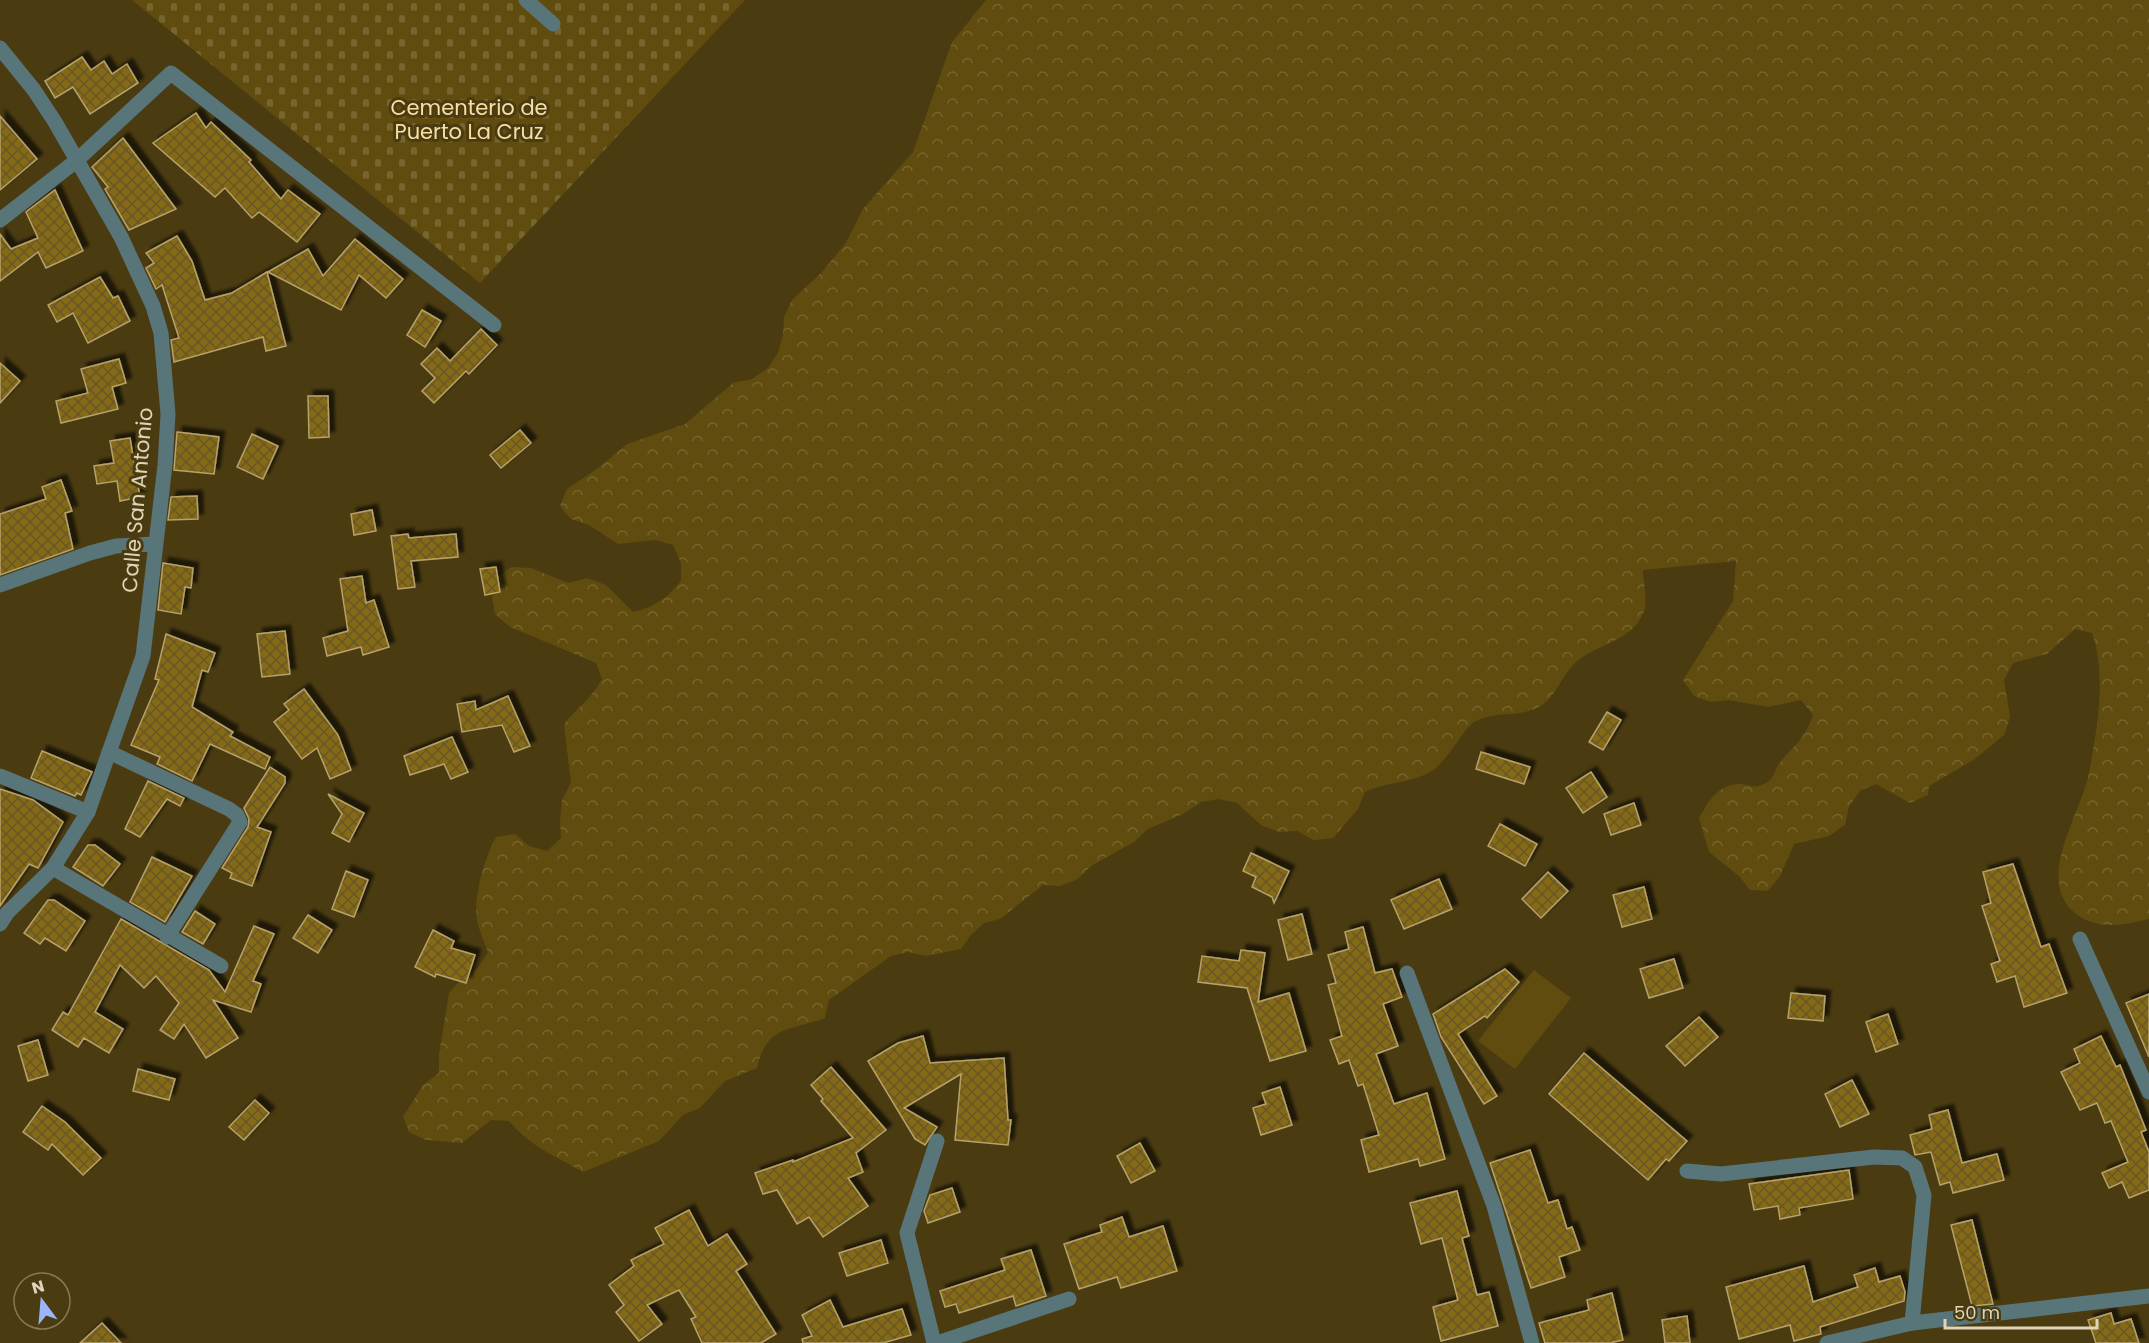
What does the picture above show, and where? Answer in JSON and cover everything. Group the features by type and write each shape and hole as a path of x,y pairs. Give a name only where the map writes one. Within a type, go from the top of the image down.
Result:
{"street":[{"path":"526,0 553,24"},
{"name":"Calle San Antonio","path":"0,48 34,90 121,237 153,306 161,333 168,414 165,465 143,656 88,812 52,868 7,913 0,924"},
{"path":"0,220 76,161 171,73 494,325"},
{"path":"0,585 116,546 155,544"},
{"path":"109,752 228,809 237,814 240,822 168,937"},
{"path":"0,776 88,812"},
{"path":"52,868 221,966"},
{"path":"2080,939 2149,1092"},
{"path":"1407,973 1494,1206 1532,1343"},
{"path":"937,1141 907,1233 935,1343 1069,1299"},
{"path":"1687,1171 1721,1174 1874,1157 1902,1158 1914,1167 1924,1195 1912,1323"},
{"path":"1827,1343 1912,1323 2149,1296"}],"green space":[{"name":"Cementerio de Puerto La Cruz","path":"132,0 745,0 480,283"},
{"path":"986,0 2149,0 2149,919 2111,925 2084,919 2075,913 2064,899 2059,883 2059,865 2089,773 2097,721 2100,684 2097,649 2092,633 2075,629 2047,654 2013,663 2004,680 2010,717 2004,735 1975,759 1929,786 1928,795 1910,803 1876,784 1861,790 1849,806 1845,825 1829,836 1794,844 1780,876 1768,891 1750,890 1739,876 1709,852 1699,818 1720,790 1732,785 1756,786 1768,782 1782,760 1804,735 1813,715 1801,700 1768,707 1729,700 1711,702 1694,696 1683,680 1733,601 1736,561 1643,570 1645,607 1638,622 1631,630 1591,652 1573,665 1550,698 1539,707 1523,712 1482,718 1470,725 1445,759 1433,770 1417,778 1365,792 1358,809 1333,838 1313,840 1297,831 1279,832 1261,825 1237,803 1219,799 1201,802 1183,814 1148,829 1134,842 1091,866 1078,879 1060,886 1043,885 1000,919 984,923 961,949 926,956 908,952 891,956 829,1000 825,1018 782,1031 774,1036 761,1054 757,1068 725,1081 700,1108 683,1115 659,1141 583,1172 535,1145 509,1121 491,1120 462,1143 426,1140 409,1132 403,1117 423,1085 439,1073 439,1054 449,993 462,979 478,968 488,952 478,924 476,910 481,877 492,845 496,837 515,834 529,846 547,851 561,838 562,800 571,783 564,724 589,698 602,679 596,663 510,627 495,614 492,597 496,579 511,567 531,568 568,583 587,578 606,585 633,612 660,601 681,581 681,563 673,545 655,540 618,544 589,525 571,519 560,506 567,489 597,469 627,444 685,424 733,383 752,379 768,368 778,353 783,335 784,317 792,300 821,273 846,243 863,209 913,152 952,42"},
{"path":"1534,970 1571,998 1515,1069 1478,1041"}],"building":[{"path":"82,57 91,70 104,61 112,74 127,64 138,83 90,114 73,87 55,98 45,81"},
{"path":"196,113 206,128 211,122 251,160 249,162 281,199 288,190 320,214 297,242 259,212 252,218 225,188 215,197 153,143"},
{"path":"0,116 37,159 0,190"},
{"path":"123,138 176,209 129,230 105,189 108,187 92,167"},
{"path":"55,190 83,251 46,268 38,252 0,281 0,234 11,249 38,238 26,212"},
{"path":"177,236 192,261 205,300 232,293 267,272 286,346 266,351 263,337 174,362 171,340 179,338 162,285 156,289 146,268 154,263 146,253"},
{"path":"355,239 403,279 386,298 359,275 341,310 268,272 308,249 323,276"},
{"path":"100,277 113,298 118,296 130,321 88,343 73,313 57,322 48,305"},
{"path":"422,310 441,321 425,347 407,335"},
{"path":"481,329 497,345 469,374 466,371 434,403 422,391 435,378 421,364 437,348 450,361"},
{"path":"119,359 126,383 112,387 118,409 61,423 56,401 88,393 81,369"},
{"path":"0,363 20,381 0,403"},
{"path":"308,396 328,396 329,437 309,438"},
{"path":"520,430 531,443 501,468 490,455"},
{"path":"177,432 219,437 214,474 174,470"},
{"path":"252,434 278,446 263,479 237,467"},
{"path":"130,438 140,497 120,501 117,481 97,484 94,466 114,463 110,441"},
{"path":"61,480 72,511 65,513 73,549 0,575 0,514 46,499 42,487"},
{"path":"197,496 198,519 168,520 171,497"},
{"path":"372,510 376,531 354,535 351,514"},
{"path":"408,534 409,538 456,534 458,557 411,561 415,587 398,589 391,536"},
{"path":"163,563 193,568 191,588 185,587 181,614 158,610"},
{"path":"496,567 500,592 485,595 480,569"},
{"path":"362,576 366,603 374,600 389,647 363,655 361,647 327,656 323,638 348,631 340,579"},
{"path":"285,631 290,674 262,677 257,634"},
{"path":"166,634 215,653 208,672 202,670 192,707 233,732 230,736 270,757 265,769 210,744 192,781 157,764 160,757 131,745 159,680 155,679"},
{"path":"304,689 338,735 351,770 330,779 317,748 302,759 274,722 289,710 284,704"},
{"path":"508,696 530,746 514,752 502,725 462,732 457,704 475,701 476,710"},
{"path":"1607,712 1621,720 1603,750 1589,742"},
{"path":"452,737 468,772 451,779 444,764 410,775 404,756"},
{"path":"42,751 92,772 81,795 77,793 75,796 31,778"},
{"path":"1481,752 1530,767 1524,784 1476,769"},
{"path":"270,767 285,777 285,783 257,827 271,832 252,886 230,878 232,873 222,868 248,827 249,819 244,808"},
{"path":"1591,772 1607,797 1583,813 1566,788"},
{"path":"148,781 184,798 180,806 167,799 140,837 125,829"},
{"path":"0,789 33,800 63,822 38,868 29,864 0,906"},
{"path":"328,794 364,813 349,842 332,833 342,814"},
{"path":"1634,803 1641,825 1611,835 1604,814"},
{"path":"1500,824 1537,844 1525,866 1488,846"},
{"path":"88,845 95,845 120,864 103,886 73,867"},
{"path":"1251,853 1289,871 1274,903 1272,897 1252,887 1256,877 1243,871"},
{"path":"152,857 192,876 165,922 130,902"},
{"path":"2013,864 2041,947 2049,944 2067,993 2024,1007 2015,976 1997,982 1991,964 2000,961 1982,906 1991,903 1983,872"},
{"path":"346,871 368,880 354,917 332,909"},
{"path":"1548,872 1568,891 1541,918 1522,899"},
{"path":"1439,879 1452,909 1404,929 1391,900"},
{"path":"1644,887 1652,919 1622,927 1613,895"},
{"path":"48,900 54,900 85,921 66,951 45,938 40,944 24,933"},
{"path":"195,911 215,924 203,944 182,932"},
{"path":"1302,914 1312,954 1288,960 1278,920"},
{"path":"308,915 332,930 318,953 293,938"},
{"path":"121,919 209,970 225,992 254,926 274,934 253,981 261,984 251,1012 213,1000 238,1038 206,1058 184,1024 174,1039 160,1030 179,1003 156,976 144,988 120,965 95,1012 123,1029 109,1053 84,1038 78,1047 52,1030 63,1012 68,1015"},
{"path":"1363,927 1375,973 1392,969 1402,997 1383,1004 1398,1046 1376,1054 1394,1104 1427,1093 1445,1159 1420,1166 1418,1159 1369,1172 1361,1140 1379,1135 1363,1084 1358,1086 1349,1060 1339,1064 1330,1040 1342,1036 1328,985 1336,983 1328,955 1349,949 1345,932"},
{"path":"433,930 454,941 451,948 475,955 466,983 436,974 435,977 415,967"},
{"path":"1241,950 1265,953 1258,1002 1289,993 1306,1051 1270,1061 1247,988 1198,982 1202,956 1239,961"},
{"path":"1674,959 1683,988 1649,998 1640,969"},
{"path":"1505,969 1519,982 1487,1018 1485,1016 1458,1034 1497,1096 1484,1104 1441,1037 1433,1014"},
{"path":"1791,993 1825,996 1823,1021 1788,1018"},
{"path":"2149,994 2149,1057 2126,1003"},
{"path":"1888,1014 1898,1044 1876,1052 1866,1022"},
{"path":"1699,1017 1718,1037 1685,1066 1666,1046"},
{"path":"923,1036 930,1063 1004,1058 1008,1120 1011,1120 1008,1145 955,1140 961,1074 904,1108 937,1127 925,1145 915,1139 868,1061 898,1043"},
{"path":"2101,1036 2116,1067 2120,1065 2146,1130 2141,1132 2149,1152 2149,1190 2129,1198 2122,1182 2109,1188 2102,1173 2128,1162 2111,1121 2105,1123 2097,1103 2080,1110 2061,1072 2080,1063 2074,1049"},
{"path":"38,1040 48,1075 28,1081 18,1046"},
{"path":"1584,1053 1687,1141 1669,1161 1666,1159 1648,1180 1549,1094"},
{"path":"831,1067 886,1130 856,1153 863,1172 848,1178 868,1206 823,1237 809,1217 797,1224 777,1190 763,1194 755,1173 793,1160 793,1162 853,1138 821,1101 823,1099 811,1085"},
{"path":"138,1069 175,1079 169,1100 133,1091"},
{"path":"1852,1080 1869,1114 1840,1127 1825,1094"},
{"path":"1280,1087 1292,1125 1261,1135 1253,1108 1266,1104 1262,1093"},
{"path":"255,1100 269,1113 244,1140 229,1127"},
{"path":"42,1106 65,1122 101,1158 83,1175 52,1144 48,1150 23,1132"},
{"path":"1948,1110 1962,1163 1997,1154 2004,1180 1953,1193 1950,1182 1940,1185 1931,1152 1915,1155 1910,1135 1932,1129 1929,1115"},
{"path":"1140,1143 1155,1171 1131,1183 1117,1156"},
{"path":"1530,1150 1548,1203 1558,1200 1567,1229 1572,1227 1580,1250 1559,1257 1565,1277 1531,1288 1490,1163"},
{"path":"1849,1170 1853,1199 1799,1208 1800,1215 1780,1219 1778,1206 1754,1210 1749,1184"},
{"path":"952,1188 960,1212 928,1223 924,1211 930,1195"},
{"path":"1457,1191 1469,1236 1462,1238 1477,1295 1489,1292 1498,1326 1441,1341 1433,1307 1458,1300 1442,1238 1421,1244 1410,1203"},
{"path":"689,1210 708,1246 727,1234 747,1264 736,1271 776,1334 761,1343 702,1343 691,1319 696,1317 679,1290 647,1305 662,1324 639,1341 616,1312 624,1305 609,1285 634,1266 631,1260 664,1244 655,1228"},
{"path":"1122,1217 1129,1237 1163,1226 1177,1271 1121,1288 1117,1277 1079,1289 1064,1244 1102,1232 1100,1225"},
{"path":"1972,1220 1993,1304 1972,1306 1951,1225"},
{"path":"881,1240 888,1263 847,1276 839,1253"},
{"path":"1031,1250 1046,1296 1016,1306 1013,1296 959,1313 956,1304 945,1307 940,1291 1005,1270 1001,1259"},
{"path":"1804,1266 1813,1302 1858,1287 1854,1275 1875,1268 1879,1282 1900,1276 1905,1292 1904,1301 1820,1327 1821,1334 1794,1341 1790,1325 1739,1339 1726,1287"},
{"path":"1612,1293 1623,1340 1610,1343 1545,1343 1539,1323 1589,1310 1587,1300"},
{"path":"830,1300 843,1327 902,1309 911,1335 883,1343 803,1343 802,1339 812,1336 802,1315"},
{"path":"2111,1313 2114,1324 2131,1319 2139,1343 2096,1343 2088,1320"},
{"path":"1687,1316 1690,1343 1665,1343 1662,1320"},
{"path":"102,1323 121,1343 80,1343"}]}
